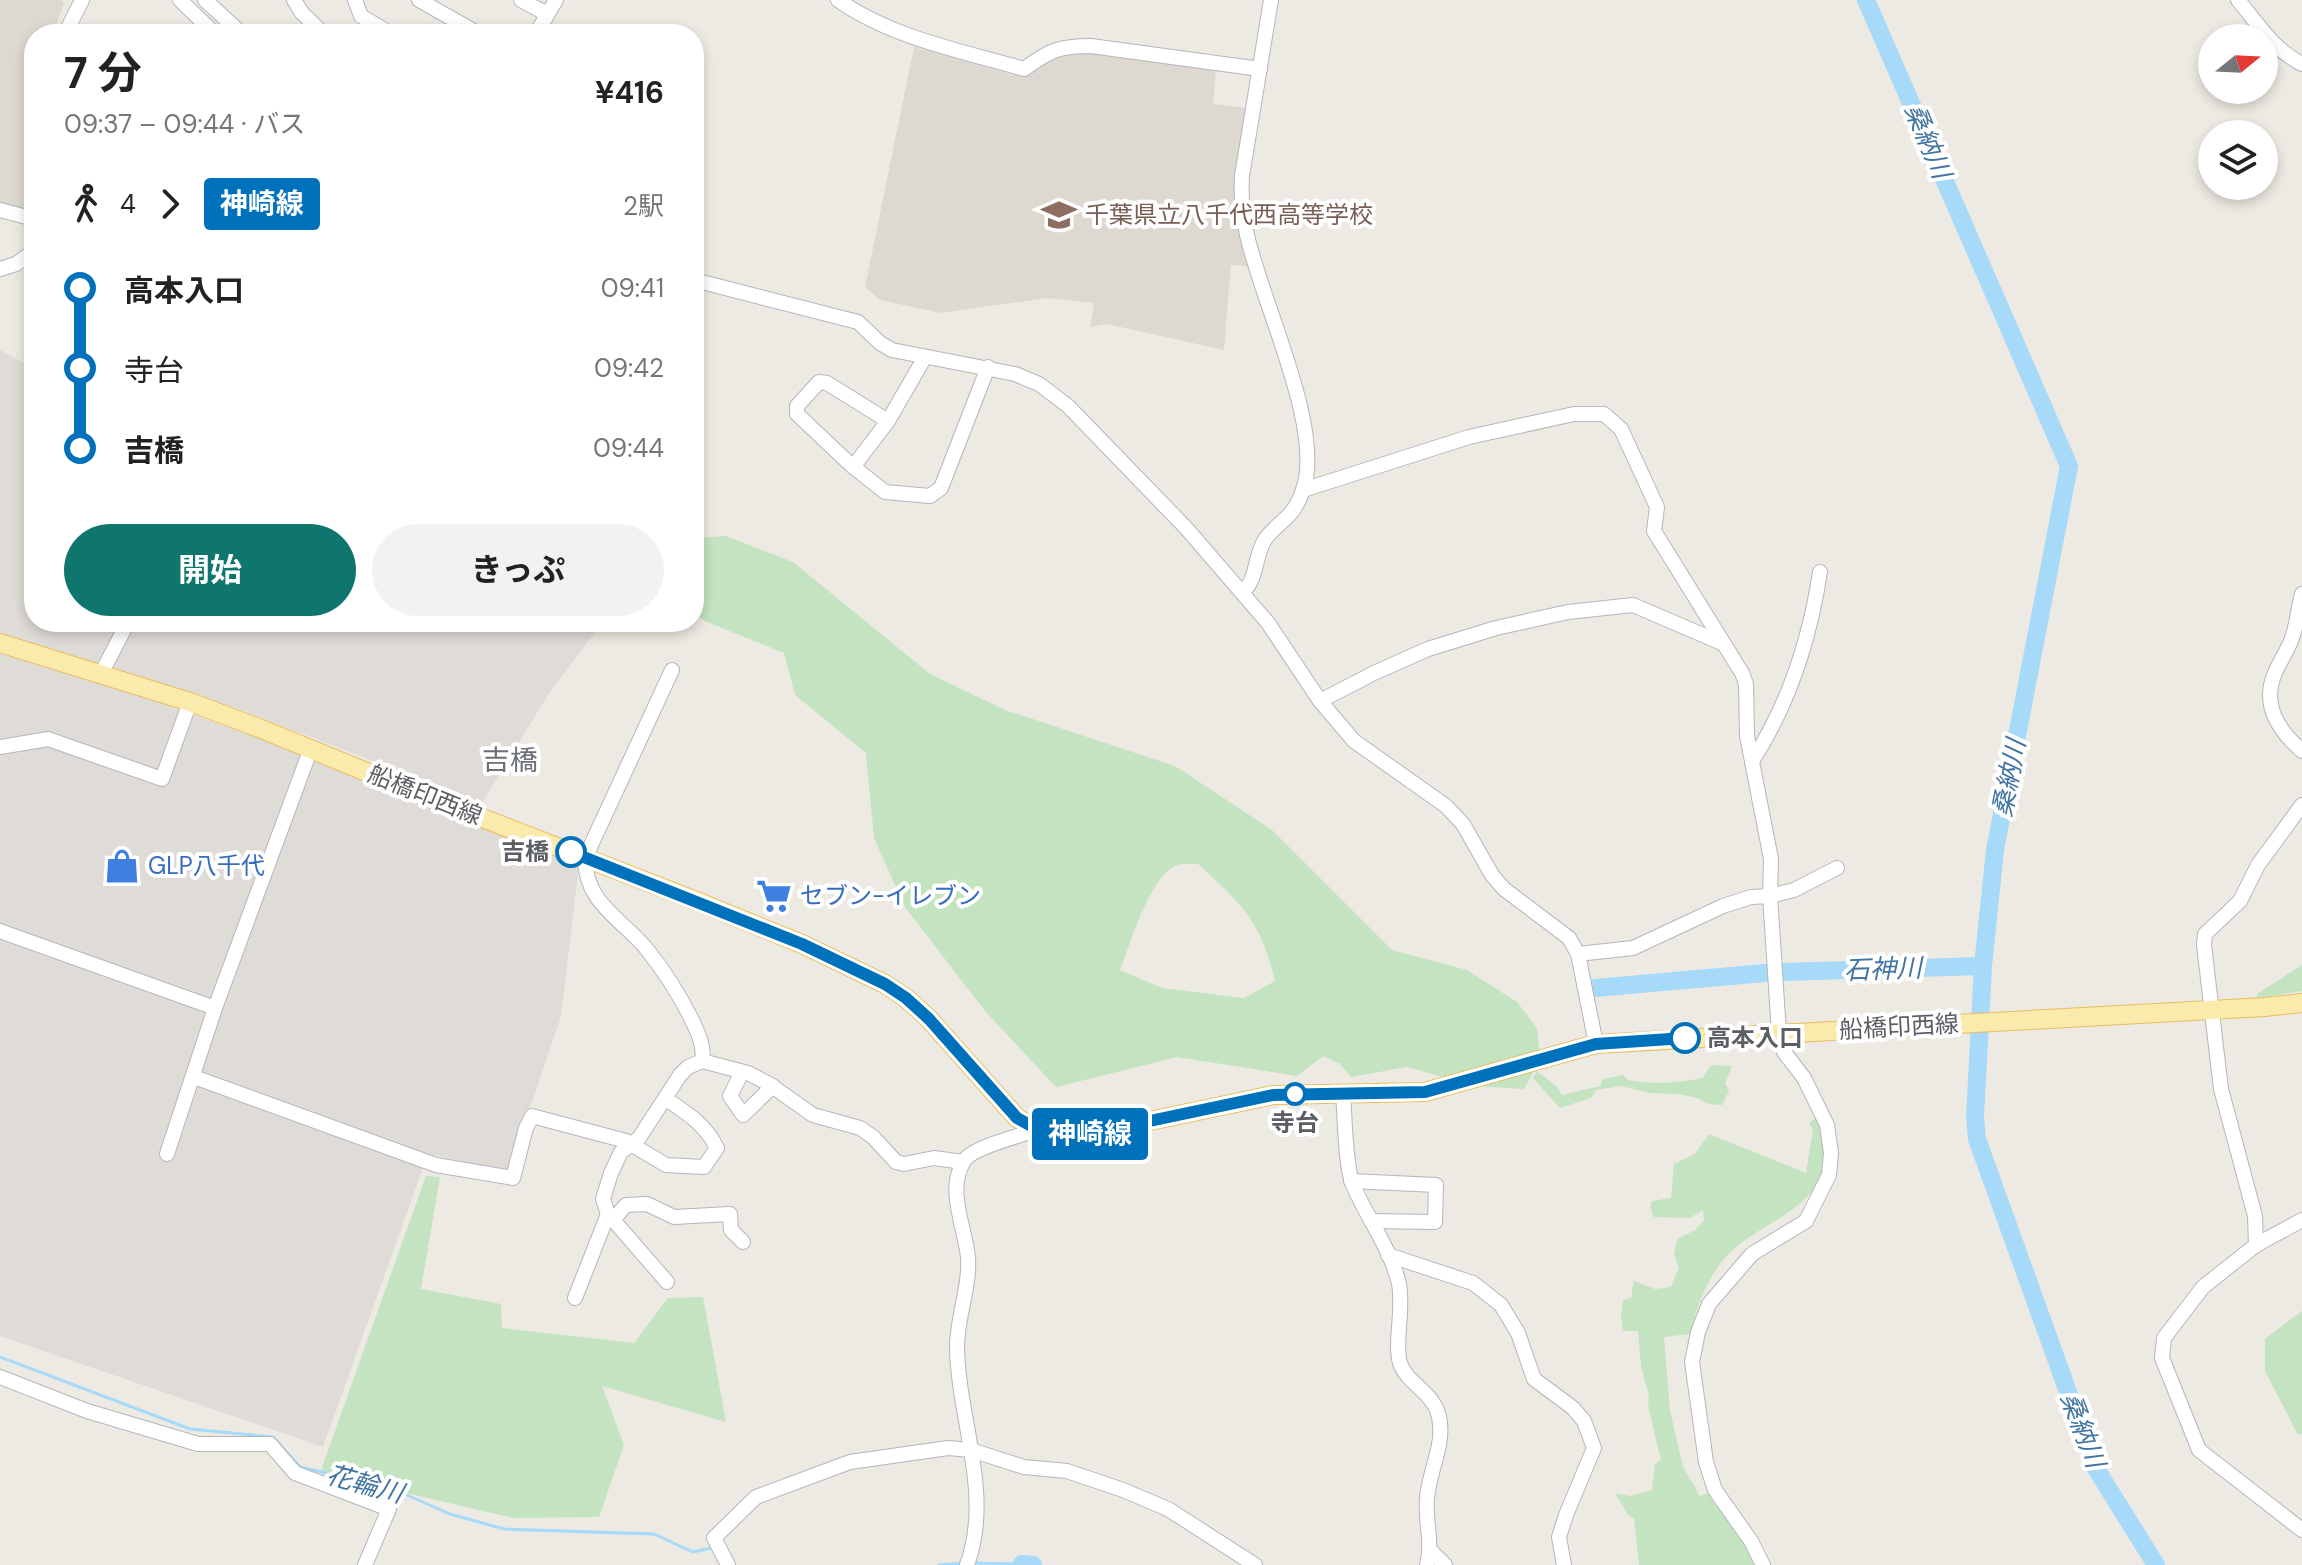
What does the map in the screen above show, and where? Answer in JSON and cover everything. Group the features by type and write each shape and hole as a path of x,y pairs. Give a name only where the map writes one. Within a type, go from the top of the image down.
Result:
{"main road":[{"name":"船橋印西線","path":"0,643 190,702 802,944 885,984 906,998 929,1019 1017,1118 1036,1130 1068,1135 1088,1134 1251,1098 1293,1094 1425,1092 1596,1044 2302,1003"}],"street":[{"path":"180,0 205,24"},
{"path":"205,0 231,24"},
{"path":"355,0 361,16 374,24"},
{"path":"419,0 461,24"},
{"path":"521,0 547,14"},
{"path":"542,24 556,0"},
{"path":"838,0 858,13 910,36 1024,69 1064,46 1091,46 1260,66"},
{"path":"1242,592 1249,587 1261,546 1292,515 1303,490 1308,449 1296,391 1246,231 1241,196 1271,0"},
{"path":"2238,0 2271,41 2287,56 2302,64"},
{"path":"296,1 302,13 314,24"},
{"path":"69,24 77,2"},
{"path":"0,210 24,216"},
{"path":"0,269 24,258"},
{"path":"704,283 858,322 892,350 1015,374 1039,384 1068,406 1187,529 1242,592 1295,660 1320,701 1354,741 1446,806 1463,824 1492,875 1504,889 1569,938 1578,954 1596,1044"},
{"path":"853,467 888,421 925,357"},
{"path":"888,421 827,383 819,382 797,406 797,414 853,467 885,492 930,496 941,488 988,367"},
{"path":"1303,490 1469,437 1574,414 1604,414 1621,429 1657,507 1654,531 1746,684 1746,721 1771,859 1770,896 1779,1033 1784,1052 1804,1078 1827,1125 1831,1153 1829,1175 1806,1221 1752,1254 1709,1304 1698,1332 1692,1362 1706,1462 1715,1490 1751,1541 1763,1565"},
{"path":"1752,761 1783,707 1814,608 1820,572"},
{"path":"2302,594 2291,642 2271,686 2273,712 2279,729 2302,751"},
{"path":"1320,701 1428,649 1496,628 1568,612 1633,605 1724,644"},
{"path":"101,674 123,632"},
{"path":"672,670 585,858 585,875 608,912 623,923 646,949 686,1009 699,1036 704,1054 702,1061"},
{"path":"0,747 48,739 162,779 190,702"},
{"path":"167,1154 215,1008 311,748"},
{"path":"2256,1245 2255,1216 2224,1105 2205,934 2240,901 2258,865 2302,805"},
{"path":"1578,954 1633,948 1723,906 1751,897 1794,890 1837,868"},
{"path":"0,931 215,1008"},
{"path":"667,1282 611,1217 603,1199 621,1152 639,1138 680,1075 688,1067 702,1061 742,1072 773,1086 813,1115 860,1128 896,1162 904,1164 934,1158 963,1162"},
{"path":"742,1072 730,1096 743,1115 773,1086"},
{"path":"194,1077 436,1165 513,1178 532,1116 631,1144 666,1165 704,1167 717,1148 710,1135 699,1121 666,1099"},
{"path":"1343,1094 1351,1181 1388,1255 1398,1283 1402,1311 1399,1359 1405,1374 1426,1392 1436,1408 1442,1430 1427,1503 1429,1558 1445,1565"},
{"path":"967,1565 975,1526 976,1490 958,1354 968,1256 957,1192 963,1162 977,1150 1036,1130"},
{"path":"1351,1181 1436,1185 1435,1222 1371,1221"},
{"path":"575,1298 611,1217 626,1205 647,1204 674,1217 730,1214 731,1230 743,1242"},
{"path":"2302,1220 2256,1245 2203,1287 2164,1338 2162,1358 2199,1450 2302,1530"},
{"path":"1388,1255 1473,1283 1501,1305 1518,1333 1534,1379 1573,1408 1584,1421 1594,1448 1559,1537 1564,1565"},
{"path":"0,1377 87,1411 198,1444 270,1444 295,1473 389,1509 365,1565"},
{"path":"728,1565 714,1538 756,1497 850,1462 948,1448 971,1450 1024,1467 1067,1471 1123,1490 1168,1509 1255,1565"}],"shaded area":[{"path":"0,0 62,0 64,3 57,24 24,24 24,211 0,205"},
{"name":"千葉県立八千代西高等学校","path":"914,47 1013,75 1064,52 1089,50 1216,66 1213,104 1247,108 1249,266 1231,265 1224,350 1107,324 1090,327 1094,303 1047,298 941,313 880,300 865,287"},
{"path":"0,350 24,363 24,632 595,632 548,695 482,803 236,708 0,635"},
{"path":"0,654 62,668 253,736 579,865 561,1017 508,1171 428,1154 323,1447 0,1336"}],"green space":[{"path":"726,536 793,562 930,674 1005,710 1175,766 1272,830 1392,950 1467,970 1517,1002 1537,1028 1540,1060 1524,1089 1475,1086 1407,1067 1351,1077 1340,1064 1323,1056 1297,1076 1177,1057 1056,1087 985,1011 905,907 874,838 866,753 795,695 784,653 705,621 704,537","holes":["1180,864 1198,864 1238,903 1256,928 1275,981 1244,998 1162,988 1120,970 1150,895 1168,870"]},
{"path":"2302,965 2302,991 2257,998 2257,994"},
{"path":"1710,1066 1732,1066 1725,1083 1729,1091 1722,1105 1679,1094 1650,1093 1621,1086 1596,1090 1591,1098 1560,1108 1533,1078 1537,1071 1562,1095 1600,1086 1603,1079 1623,1075 1628,1080 1657,1083 1703,1078"},
{"path":"1817,1117 1826,1146 1818,1182 1795,1207 1736,1247 1719,1265 1706,1287 1690,1334 1664,1337 1670,1411 1683,1467 1700,1496 1710,1493 1715,1505 1759,1565 1639,1565 1634,1518 1628,1515 1615,1493 1630,1496 1652,1490 1655,1464 1661,1460 1648,1406 1638,1331 1623,1331 1623,1300 1631,1298 1634,1281 1655,1289 1671,1287 1679,1267 1674,1255 1677,1239 1695,1230 1704,1220 1703,1210 1690,1218 1654,1217 1650,1207 1652,1201 1671,1198 1674,1164 1695,1154 1709,1134 1806,1173 1813,1129 1809,1123"},
{"path":"426,1176 440,1177 421,1289 501,1304 502,1328 634,1343 668,1298 703,1297 726,1422 602,1386 624,1445 599,1517 513,1518 320,1473"},
{"path":"2302,1311 2302,1433 2298,1435 2265,1371 2265,1339"}],"waterway":[{"name":"桑納川","path":"1866,0 2069,466 1995,850 1983,966 1975,1117 1977,1139 2095,1467 2156,1565"},
{"name":"石神川","path":"1783,972 1983,966"},
{"name":"石神川","path":"1595,988 1765,973"},
{"name":"花輪川","path":"0,1357 190,1429 273,1437 300,1467 391,1488 450,1514 504,1529 654,1534 693,1552 715,1547"},
{"name":"花輪川","path":"939,1565 963,1563"},
{"name":"花輪川","path":"971,1563 1022,1564"},
{"name":"花輪川","path":"1022,1564 1033,1565"}],"bus line":[{"name":"神崎線","path":"571,852 802,944 885,984 929,1019 1017,1118 1044,1133 1088,1134 1273,1095 1425,1092 1596,1044 1685,1038"}],"place":[{"name":"千葉県立八千代西高等学校","path":"1059,215"},
{"name":"吉橋","path":"571,852"},
{"name":"GLP八千代","path":"122,866"},
{"name":"セブン-イレブン","path":"774,896"},
{"name":"高本入口","path":"1685,1038"},
{"name":"寺台","path":"1295,1094"}],"district":[{"name":"吉橋","path":"510,760"}]}
